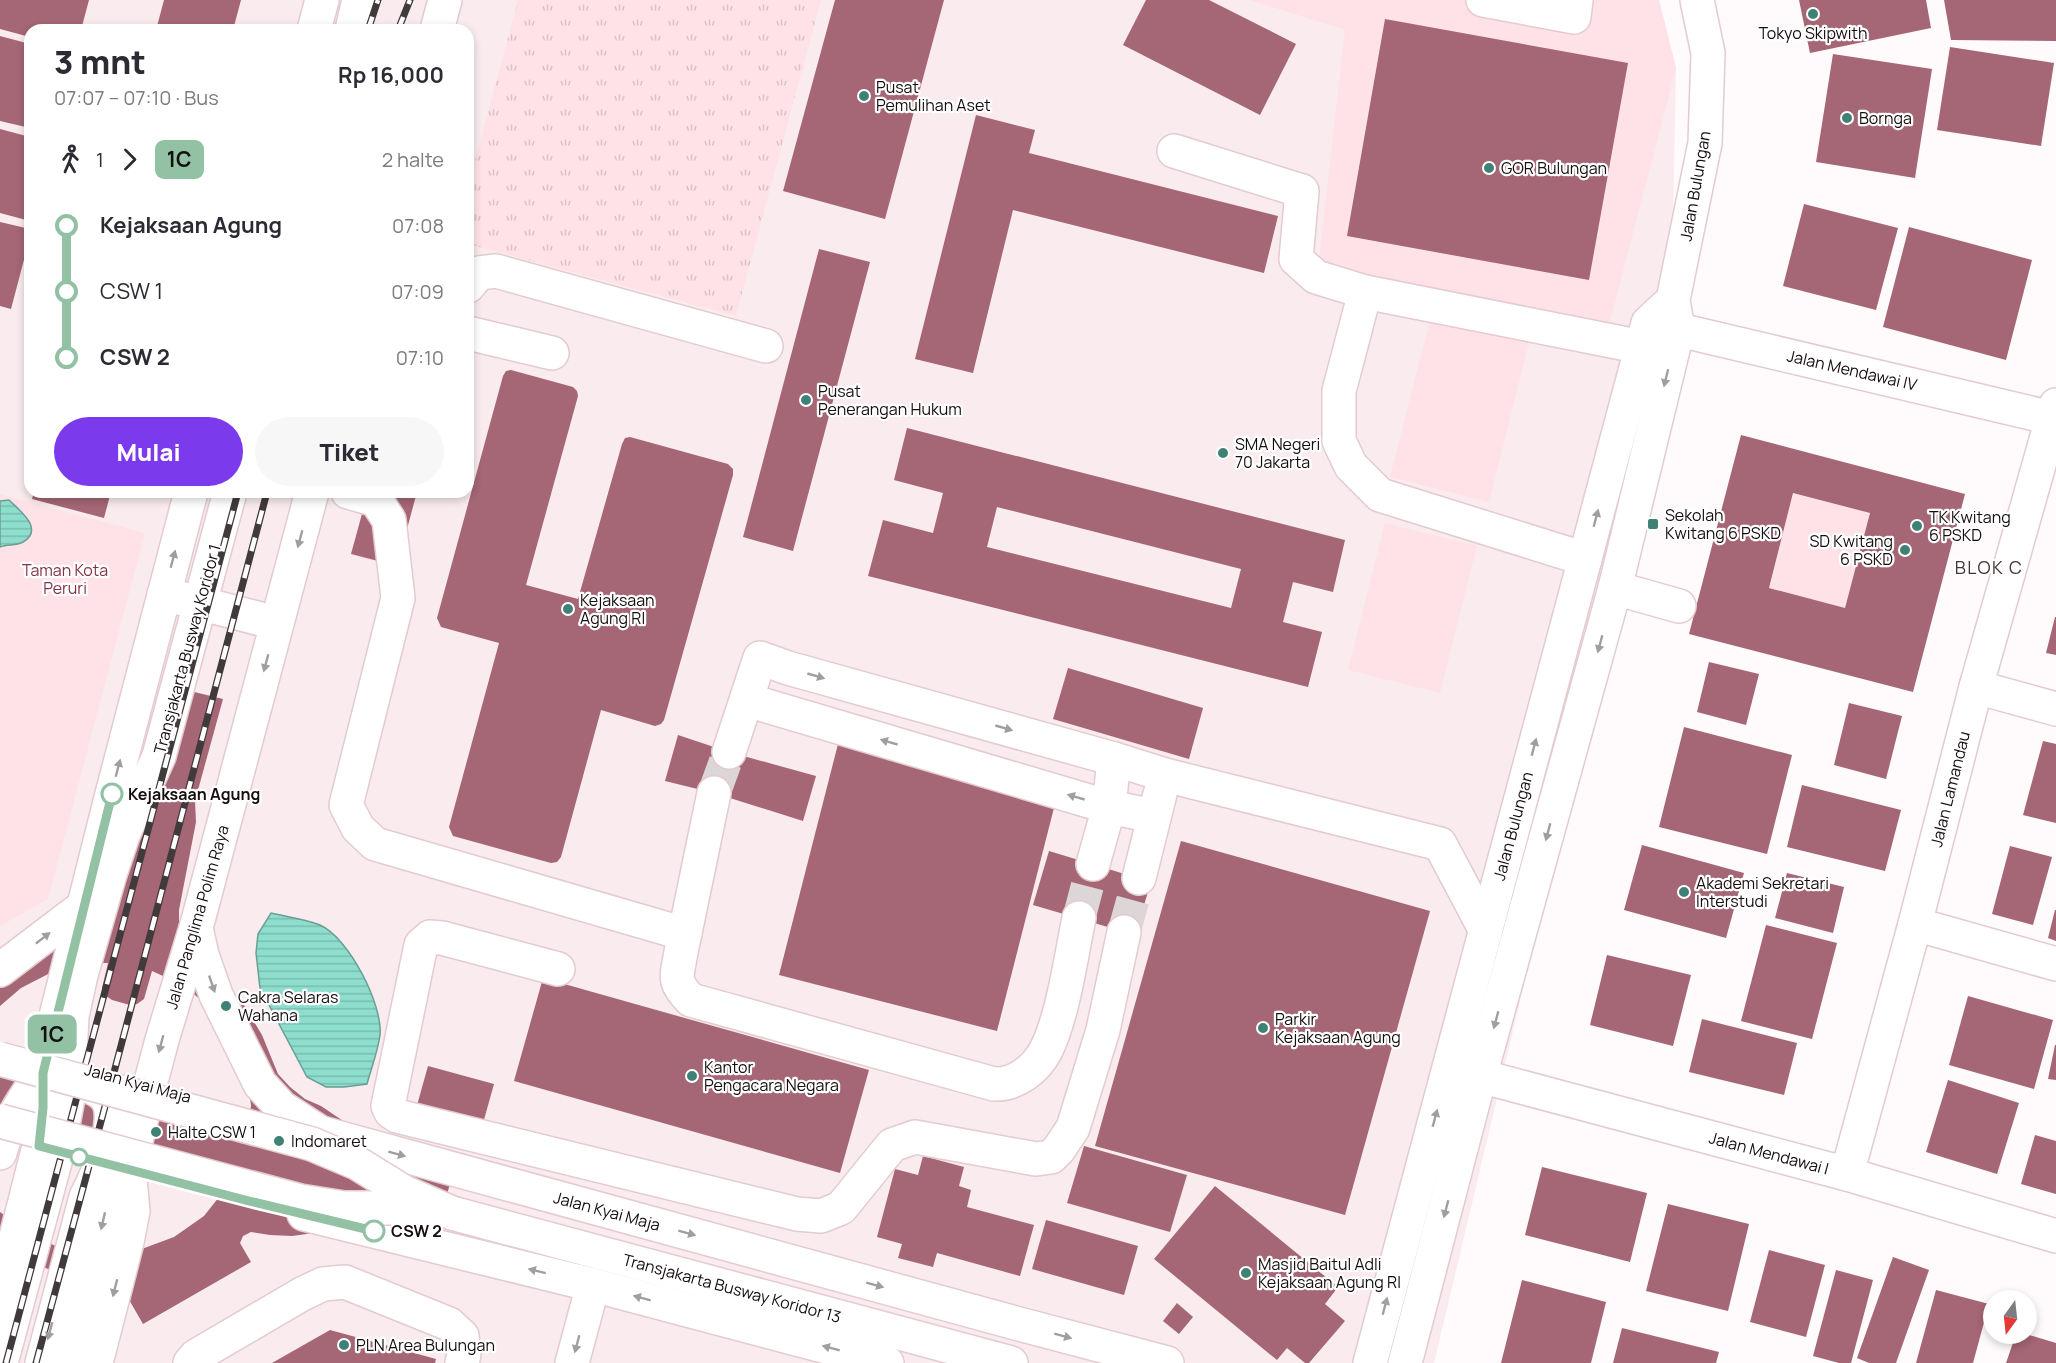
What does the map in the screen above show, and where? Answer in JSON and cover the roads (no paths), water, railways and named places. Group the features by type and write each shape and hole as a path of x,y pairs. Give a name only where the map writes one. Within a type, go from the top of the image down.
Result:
{"main road":[{"path":"316,24 322,0"},
{"path":"353,24 359,0"},
{"path":"439,24 445,0"},
{"path":"1483,0 1574,17 1576,0"},
{"name":"Jalan Bulungan","path":"1370,1363 1585,559 1660,325 1705,143 1708,53 1697,0"},
{"name":"Jalan Mendawai IV","path":"1174,151 1302,191 1296,259 1316,277 1365,292 1660,325 2055,415"},
{"path":"474,279 479,273 496,272 766,346"},
{"path":"1365,292 1339,391 1339,441 1351,466 1380,495 1585,559"},
{"name":"Jalan Bulungan","path":"1405,1363 1480,1076 1615,588 1660,325"},
{"path":"474,334 552,353"},
{"name":"Jalan Lamandau","path":"1847,1174 1976,687 2055,415"},
{"path":"189,498 84,906 57,1069 23,1099 1,1136 49,1148 113,1155 249,1201 593,1285 887,1363"},
{"name":"Transjakarta Busway Koridor 1","path":"1,1363 49,1148 69,1098 57,1069 107,884 123,835 159,756 228,498"},
{"name":"Jalan Panglima Polim Raya","path":"113,1155 137,1082 162,1040 196,928 310,498"},
{"path":"369,498 376,500 389,520 398,598 346,805 358,828 375,844 685,934"},
{"path":"1615,588 1679,606"},
{"path":"164,594 276,623"},
{"path":"729,752 760,658 788,668 1165,775 1440,844 1485,929"},
{"path":"1976,687 2056,709"},
{"path":"747,700 1109,807 1154,816"},
{"path":"1093,864 1109,807 1114,759"},
{"path":"1139,878 1165,775"},
{"path":"714,793 677,978 680,989 691,1000 994,1084 1007,1084 1028,1072 1045,1051 1054,1030 1079,918"},
{"path":"0,970 84,906"},
{"path":"1915,924 2056,964"},
{"path":"196,928 202,955 216,995 260,1084 281,1107 321,1133"},
{"path":"558,969 442,938 430,937 421,945 388,1106 391,1112 397,1116 797,1214 821,1216 841,1208 892,1145 915,1137 1036,1159 1051,1157 1073,1128 1103,1030 1124,932"},
{"path":"0,1047 57,1069 101,1092 111,1108 113,1155 107,1204 67,1363"},
{"path":"0,1060 57,1069"},
{"name":"Transjakarta Busway Koridor 13","path":"0,1060 312,1144 357,1163 404,1192 452,1213 1011,1363"},
{"name":"Jalan Kyai Maja","path":"57,1069 137,1082 1167,1363"},
{"name":"Jalan Mendawai I","path":"1480,1076 1847,1174 2056,1236"},
{"name":"Transjakarta Busway Koridor 13","path":"1,1136 300,1202 344,1208 401,1208 452,1213"},
{"path":"0,1300 49,1148"},
{"path":"42,1363 86,1197 98,1175 113,1155"},
{"path":"96,1363 133,1211 113,1155"},
{"path":"190,1363 196,1356 302,1294 323,1284 345,1282 449,1324 462,1336 464,1354 462,1363"},
{"path":"572,1363 593,1285"}],"tunnel":[{"path":"714,793 729,752"},
{"path":"1079,918 1093,864"},
{"path":"1124,932 1139,878"}],"railway":[{"path":"370,24 378,0"},
{"path":"400,24 410,0"},
{"path":"6,1363 236,498"},
{"path":"36,1363 265,498"}],"place":[{"name":"Tokyo Skipwith","path":"1813,14"},
{"name":"Pusat Pemulihan Aset","path":"864,96"},
{"name":"Bornga","path":"1847,118"},
{"name":"GOR Bulungan","path":"1489,168"},
{"name":"Pusat Penerangan Hukum","path":"806,400"},
{"name":"SMA Negeri 70 Jakarta","path":"1223,453"},
{"name":"Sekolah Kwitang 6 PSKD","path":"1653,524"},
{"name":"TK Kwitang 6 PSKD","path":"1917,526"},
{"name":"SD Kwitang 6 PSKD","path":"1905,550"},
{"name":"Kejaksaan Agung RI","path":"568,609"},
{"name":"Kejaksaan Agung","path":"112,794"},
{"name":"Akademi Sekretari Interstudi","path":"1684,892"},
{"name":"Cakra Selaras Wahana","path":"226,1006"},
{"name":"Parkir Kejaksaan Agung","path":"1263,1028"},
{"name":"Kantor Pengacara Negara","path":"692,1076"},
{"name":"Halte CSW 1","path":"156,1132"},
{"name":"Indomaret","path":"279,1141"},
{"name":"CSW 2","path":"374,1231"},
{"name":"Masjid Baitul Adli Kejaksaan Agung RI","path":"1246,1273"},
{"name":"PLN Area Bulungan","path":"344,1345"}],"district":[{"name":"BLOK C","path":"1989,568"}],"park label":[{"name":"Taman Kota Peruri","path":"65,579"}]}
